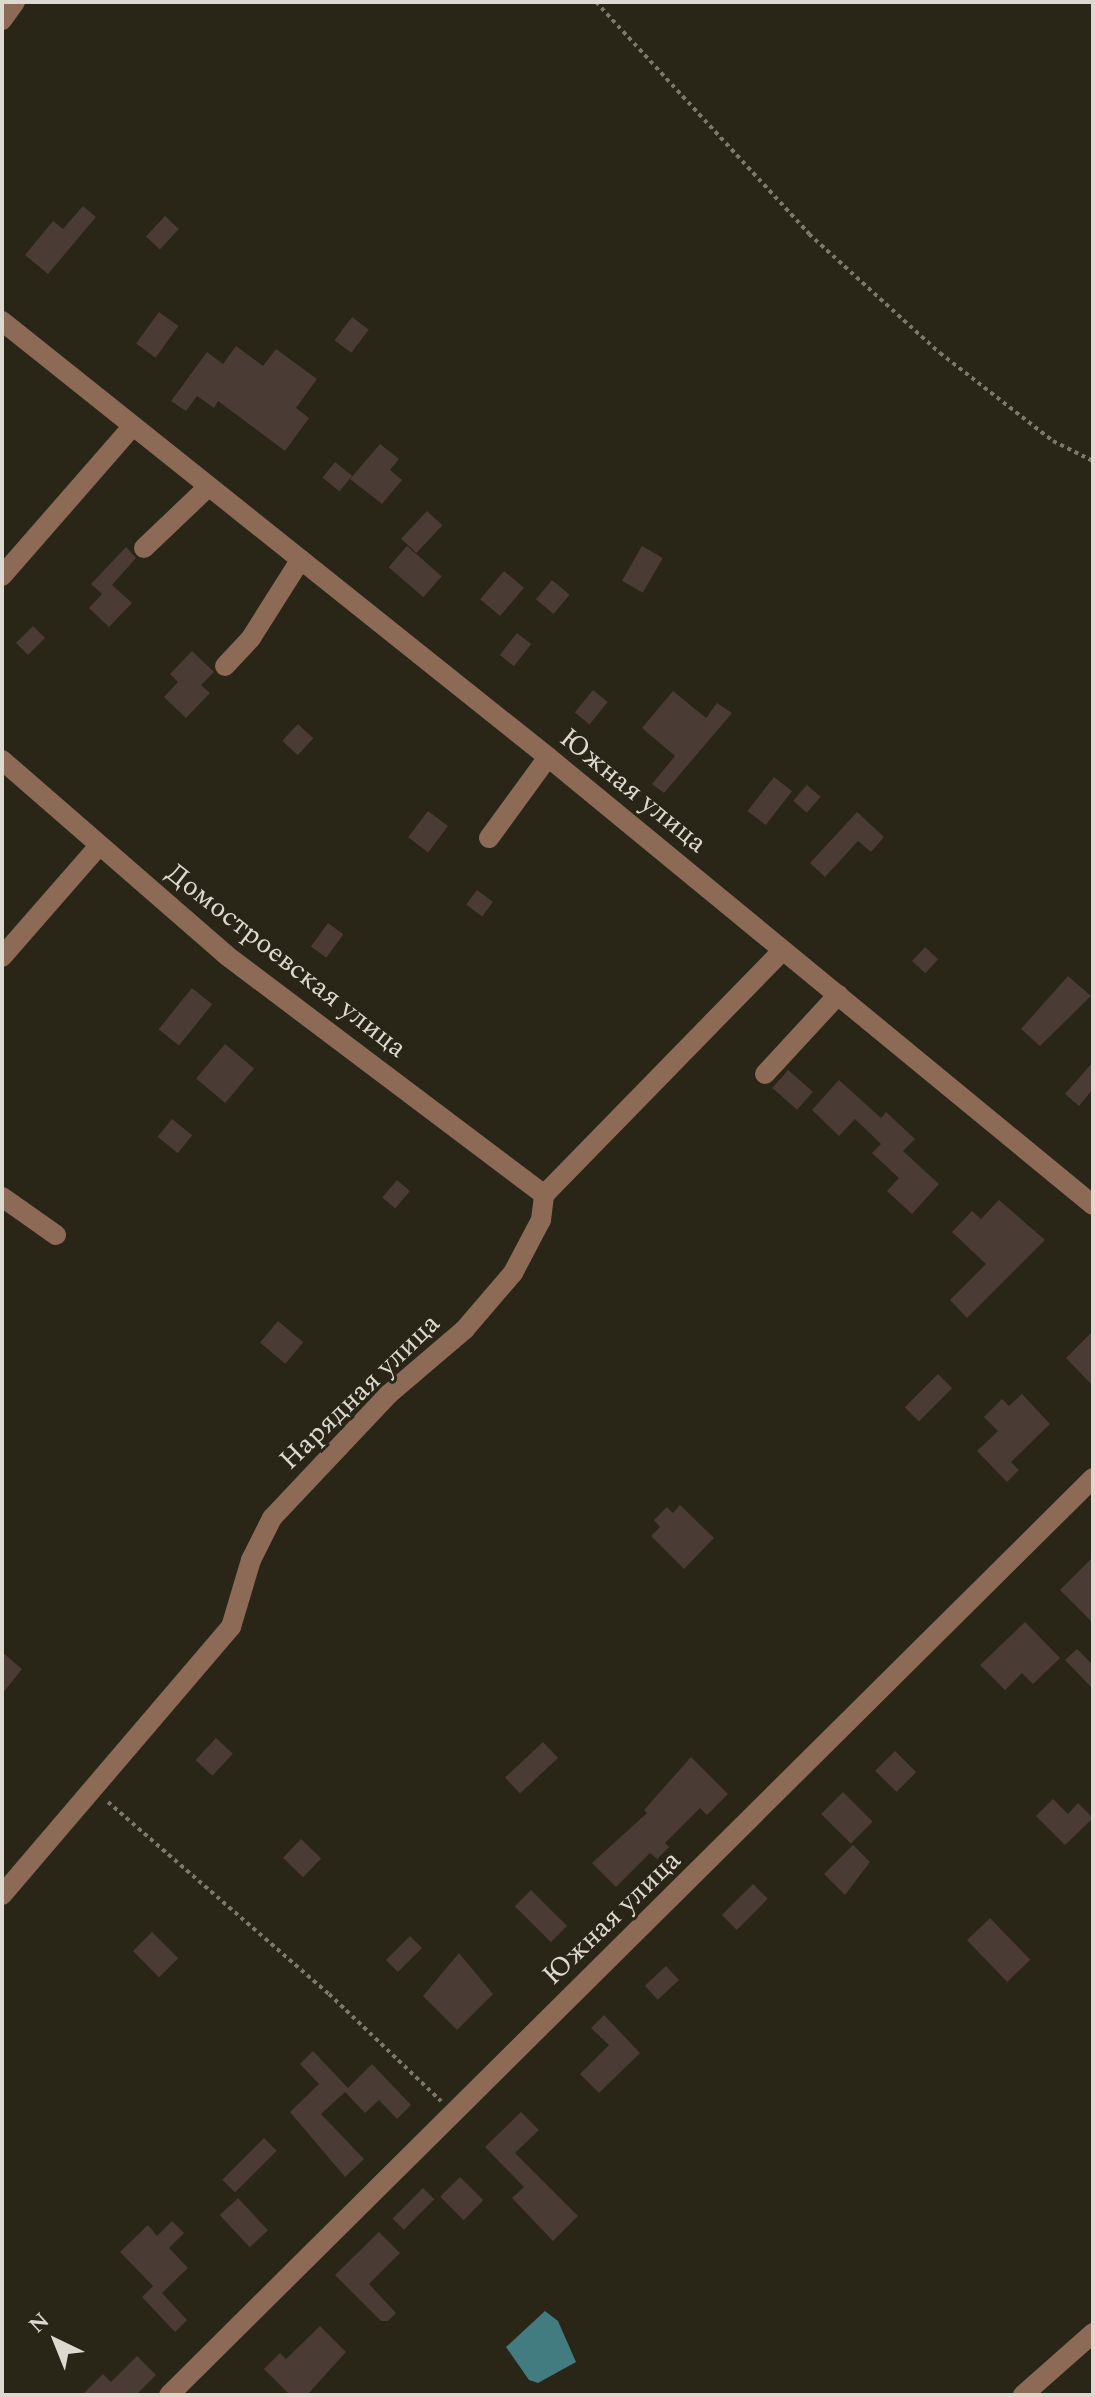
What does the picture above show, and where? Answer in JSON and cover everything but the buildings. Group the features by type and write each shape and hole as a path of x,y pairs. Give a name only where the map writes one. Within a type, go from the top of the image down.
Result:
{"street":[{"path":"2,20 15,2"},
{"name":"Южная улица","path":"2,321 548,757 1093,1205"},
{"path":"2,576 132,427"},
{"path":"144,548 208,487"},
{"path":"225,666 251,638 301,559"},
{"path":"489,838 548,757"},
{"name":"Домостроевская улица","path":"2,760 98,847 226,955 544,1195"},
{"path":"2,957 98,847"},
{"name":"Нарядная улица","path":"2,1895 231,1627 251,1560 272,1518 389,1394 465,1329 513,1273 541,1220 544,1195 783,950"},
{"path":"765,1074 838,995"},
{"path":"2,1197 56,1235"},
{"name":"Южная улица","path":"169,2395 1093,1478"},
{"path":"1023,2395 1093,2333"}],"path":[{"path":"596,2 809,234 940,353 1053,441 1093,461"},
{"path":"90,1789 329,1994 454,2112"}],"water":[{"path":"545,2311 558,2321 576,2362 538,2383 529,2380 506,2347"}]}
